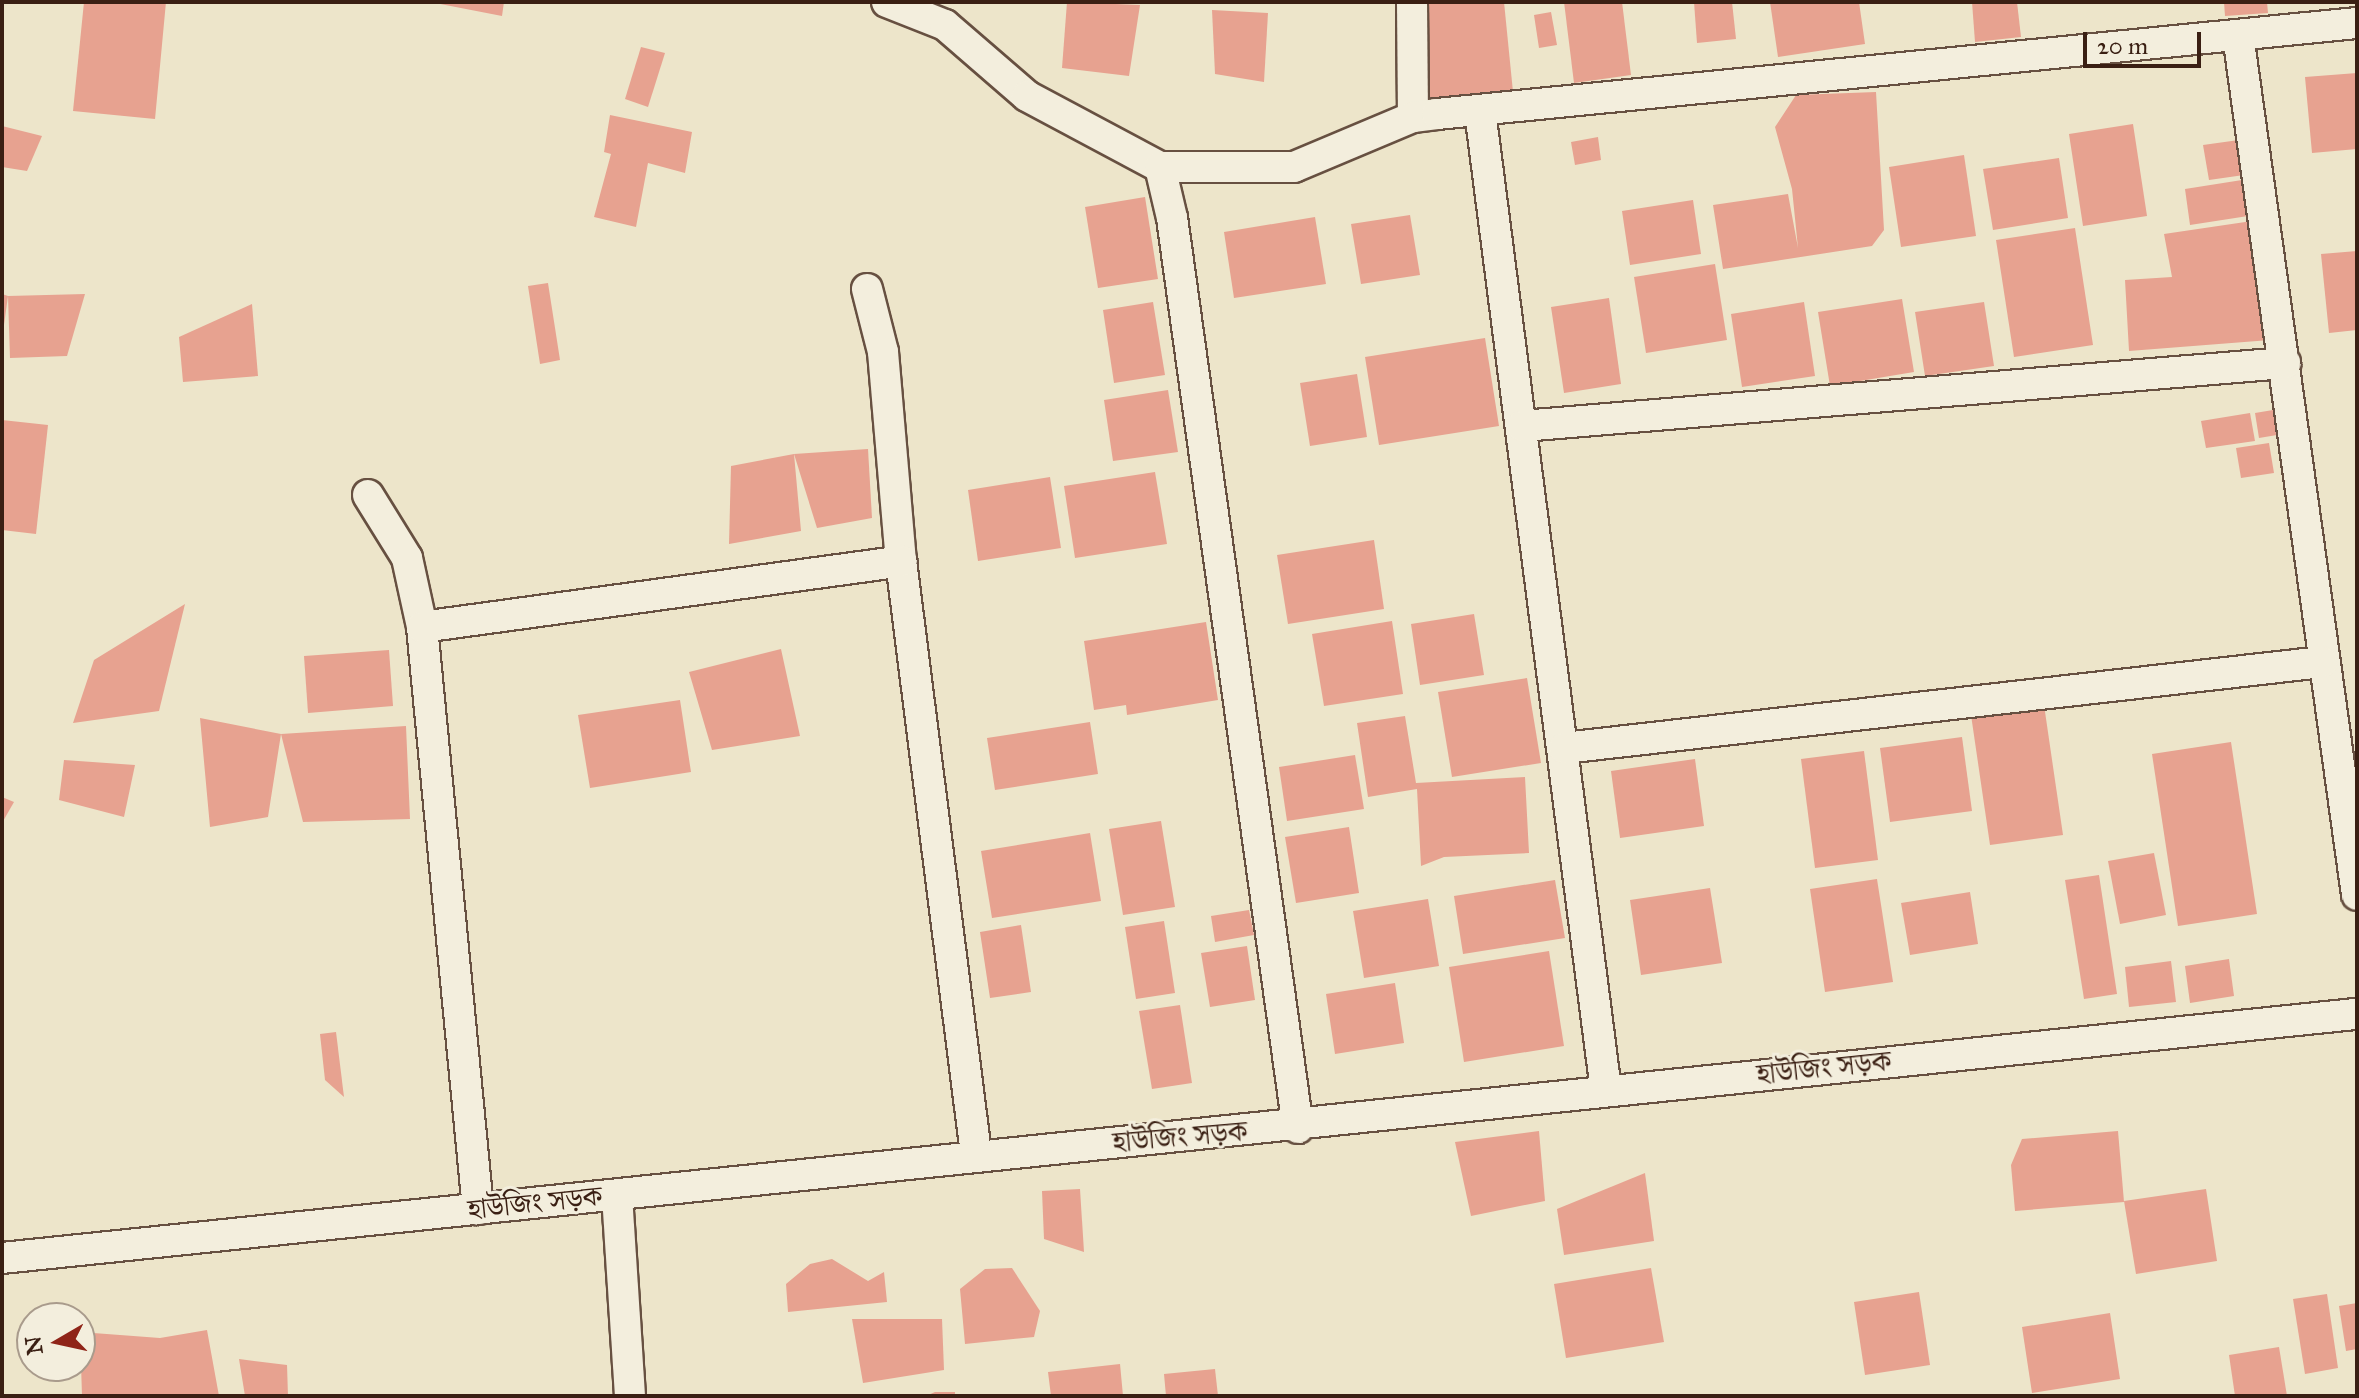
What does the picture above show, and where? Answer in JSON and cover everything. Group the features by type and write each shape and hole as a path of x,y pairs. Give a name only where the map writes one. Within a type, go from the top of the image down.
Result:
{"street":[{"path":"887,2 945,25 1027,96 1160,167 1294,167 1413,117 2238,35 2294,16 2357,23"},
{"path":"1412,2 1413,117"},
{"path":"2238,35 2285,363 2322,662 2357,895"},
{"path":"1480,111 1606,1090"},
{"path":"1160,167 1172,218 1298,1128"},
{"path":"867,289 883,352 901,561 976,1154"},
{"path":"1522,426 2285,363"},
{"path":"368,495 407,558 422,627 478,1209"},
{"path":"422,627 901,561"},
{"path":"1564,748 2322,662"},
{"name":"হাউজিং সড়ক","path":"2,1258 617,1195 976,1154 1298,1128 1606,1090 2357,1014"},
{"path":"617,1195 630,1396"}],"building":[{"path":"84,2 166,2 155,119 73,111"},
{"path":"430,2 504,2 502,16"},
{"path":"1067,2 1140,5 1129,76 1062,68"},
{"path":"1418,2 1504,2 1513,92 1427,100"},
{"path":"1564,2 1622,2 1631,75 1574,83"},
{"path":"1694,2 1732,2 1736,39 1697,43"},
{"path":"1770,2 1859,2 1865,44 1778,57"},
{"path":"1972,2 2017,2 2021,37 1975,42"},
{"path":"2224,2 2267,2 2268,13 2225,16"},
{"path":"1212,10 1268,13 1264,82 1215,74"},
{"path":"1551,12 1557,45 1539,48 1534,15"},
{"path":"641,47 665,53 648,107 625,99"},
{"path":"2357,73 2357,149 2312,153 2305,77"},
{"path":"1876,92 1884,230 1872,246 1723,269 1713,205 1788,194 1798,248 1792,189 1775,127 1796,95"},
{"path":"610,115 692,132 685,173 648,163 636,227 594,217 611,154 604,152"},
{"path":"2133,124 2147,216 2083,226 2069,134"},
{"path":"2,126 42,136 27,171 2,167"},
{"path":"1598,137 1601,160 1575,165 1571,142"},
{"path":"2246,139 2251,174 2209,180 2203,145"},
{"path":"1964,155 1976,236 1901,247 1889,167"},
{"path":"2059,158 2068,218 1993,230 1983,169"},
{"path":"2242,180 2248,216 2190,225 2185,189"},
{"path":"1145,197 1158,279 1098,288 1085,207"},
{"path":"1693,200 1701,254 1630,265 1622,211"},
{"path":"1410,215 1420,275 1361,284 1351,224"},
{"path":"1315,217 1326,284 1234,298 1224,232"},
{"path":"2252,221 2270,340 2129,351 2125,280 2172,277 2164,234"},
{"path":"2075,228 2093,345 2014,357 1996,240"},
{"path":"2357,251 2357,330 2329,333 2321,254"},
{"path":"1715,264 1727,340 1646,353 1634,277"},
{"path":"548,283 560,360 540,364 528,286"},
{"path":"2,294 8,296 4,325 2,325"},
{"path":"85,294 67,356 10,358 8,296"},
{"path":"1609,298 1621,384 1564,393 1551,307"},
{"path":"1902,299 1914,372 1830,386 1818,312"},
{"path":"1153,302 1165,375 1114,383 1103,310"},
{"path":"1804,302 1815,376 1742,387 1731,314"},
{"path":"1984,302 1994,366 1925,376 1915,312"},
{"path":"252,304 258,376 183,382 179,337"},
{"path":"1485,338 1499,426 1379,445 1365,357"},
{"path":"1357,374 1367,437 1310,446 1300,383"},
{"path":"1168,390 1178,452 1113,461 1104,400"},
{"path":"2273,410 2277,435 2259,438 2255,413"},
{"path":"2250,413 2255,441 2206,448 2201,421"},
{"path":"2,420 48,425 36,534 2,530"},
{"path":"2269,443 2274,473 2241,478 2236,448"},
{"path":"868,449 872,518 817,528 794,454"},
{"path":"794,454 801,531 729,544 731,466"},
{"path":"1155,472 1167,544 1075,558 1064,486"},
{"path":"1050,477 1061,548 978,561 968,490"},
{"path":"1374,540 1384,609 1288,624 1277,555"},
{"path":"185,604 159,711 73,723 94,660"},
{"path":"1474,614 1484,675 1420,685 1411,624"},
{"path":"1392,621 1403,694 1324,706 1312,634"},
{"path":"1206,622 1218,700 1127,715 1126,705 1094,710 1084,641"},
{"path":"781,649 800,736 712,750 689,672"},
{"path":"389,650 393,706 308,713 304,656"},
{"path":"1527,678 1541,763 1452,777 1438,692"},
{"path":"2043,698 2063,835 1990,845 1970,708"},
{"path":"680,700 691,772 590,788 578,715"},
{"path":"1405,716 1416,783 1525,777 1529,853 1444,857 1421,866 1417,789 1368,797 1357,723"},
{"path":"200,718 281,734 268,817 210,827"},
{"path":"1090,722 1098,774 995,790 987,738"},
{"path":"406,726 410,819 303,822 281,734"},
{"path":"1962,737 1972,811 1890,822 1880,748"},
{"path":"2231,742 2257,914 2178,926 2152,754"},
{"path":"1864,751 1878,860 1815,868 1801,759"},
{"path":"1355,755 1364,809 1287,821 1279,767"},
{"path":"1695,759 1704,826 1620,838 1611,771"},
{"path":"64,760 135,765 124,817 59,800"},
{"path":"2,797 14,802 2,823"},
{"path":"1161,821 1175,907 1123,915 1109,829"},
{"path":"1349,827 1359,893 1296,903 1285,837"},
{"path":"1090,833 1101,901 992,918 981,851"},
{"path":"2154,853 2166,915 2120,924 2108,861"},
{"path":"2099,875 2117,994 2084,999 2065,880"},
{"path":"1877,879 1893,982 1825,992 1810,889"},
{"path":"1555,880 1565,938 1463,954 1454,896"},
{"path":"1710,888 1722,963 1641,975 1630,900"},
{"path":"1970,892 1978,944 1910,955 1901,903"},
{"path":"1428,899 1439,966 1364,978 1353,911"},
{"path":"1249,910 1254,935 1215,942 1211,916"},
{"path":"1164,921 1175,993 1136,999 1125,927"},
{"path":"1021,925 1031,992 990,998 980,932"},
{"path":"1247,946 1255,1000 1210,1007 1201,953"},
{"path":"1549,951 1564,1046 1464,1062 1449,967"},
{"path":"2229,959 2234,996 2190,1003 2185,966"},
{"path":"2171,961 2176,1002 2129,1007 2125,967"},
{"path":"1395,983 1404,1043 1335,1054 1326,994"},
{"path":"1180,1005 1192,1083 1152,1089 1139,1011"},
{"path":"336,1032 344,1097 325,1080 320,1034"},
{"path":"1539,1131 1545,1201 1471,1216 1455,1142"},
{"path":"2118,1131 2124,1202 2015,1211 2011,1165 2022,1139"},
{"path":"1645,1173 1654,1241 1564,1255 1557,1209"},
{"path":"1080,1189 1084,1252 1044,1239 1042,1191"},
{"path":"2206,1189 2217,1261 2136,1274 2124,1201"},
{"path":"832,1259 868,1281 884,1272 887,1302 788,1312 786,1284 810,1264"},
{"path":"1012,1268 1040,1311 1034,1337 965,1344 960,1289 985,1269"},
{"path":"1651,1268 1664,1342 1566,1358 1554,1284"},
{"path":"1919,1292 1930,1365 1865,1375 1854,1302"},
{"path":"2327,1294 2338,1368 2305,1374 2293,1299"},
{"path":"2357,1303 2357,1349 2346,1351 2339,1306"},
{"path":"2110,1313 2120,1379 2032,1393 2022,1327"},
{"path":"852,1319 942,1319 944,1370 863,1383"},
{"path":"207,1330 219,1396 82,1396 82,1382 96,1382 96,1333 160,1338"},
{"path":"2279,1347 2287,1396 2235,1396 2229,1355"},
{"path":"239,1359 287,1365 288,1396 245,1396"},
{"path":"1120,1364 1123,1396 1051,1396 1048,1372"},
{"path":"1215,1369 1218,1396 1166,1396 1164,1374"},
{"path":"935,1392 955,1392 955,1396 926,1396"}]}
